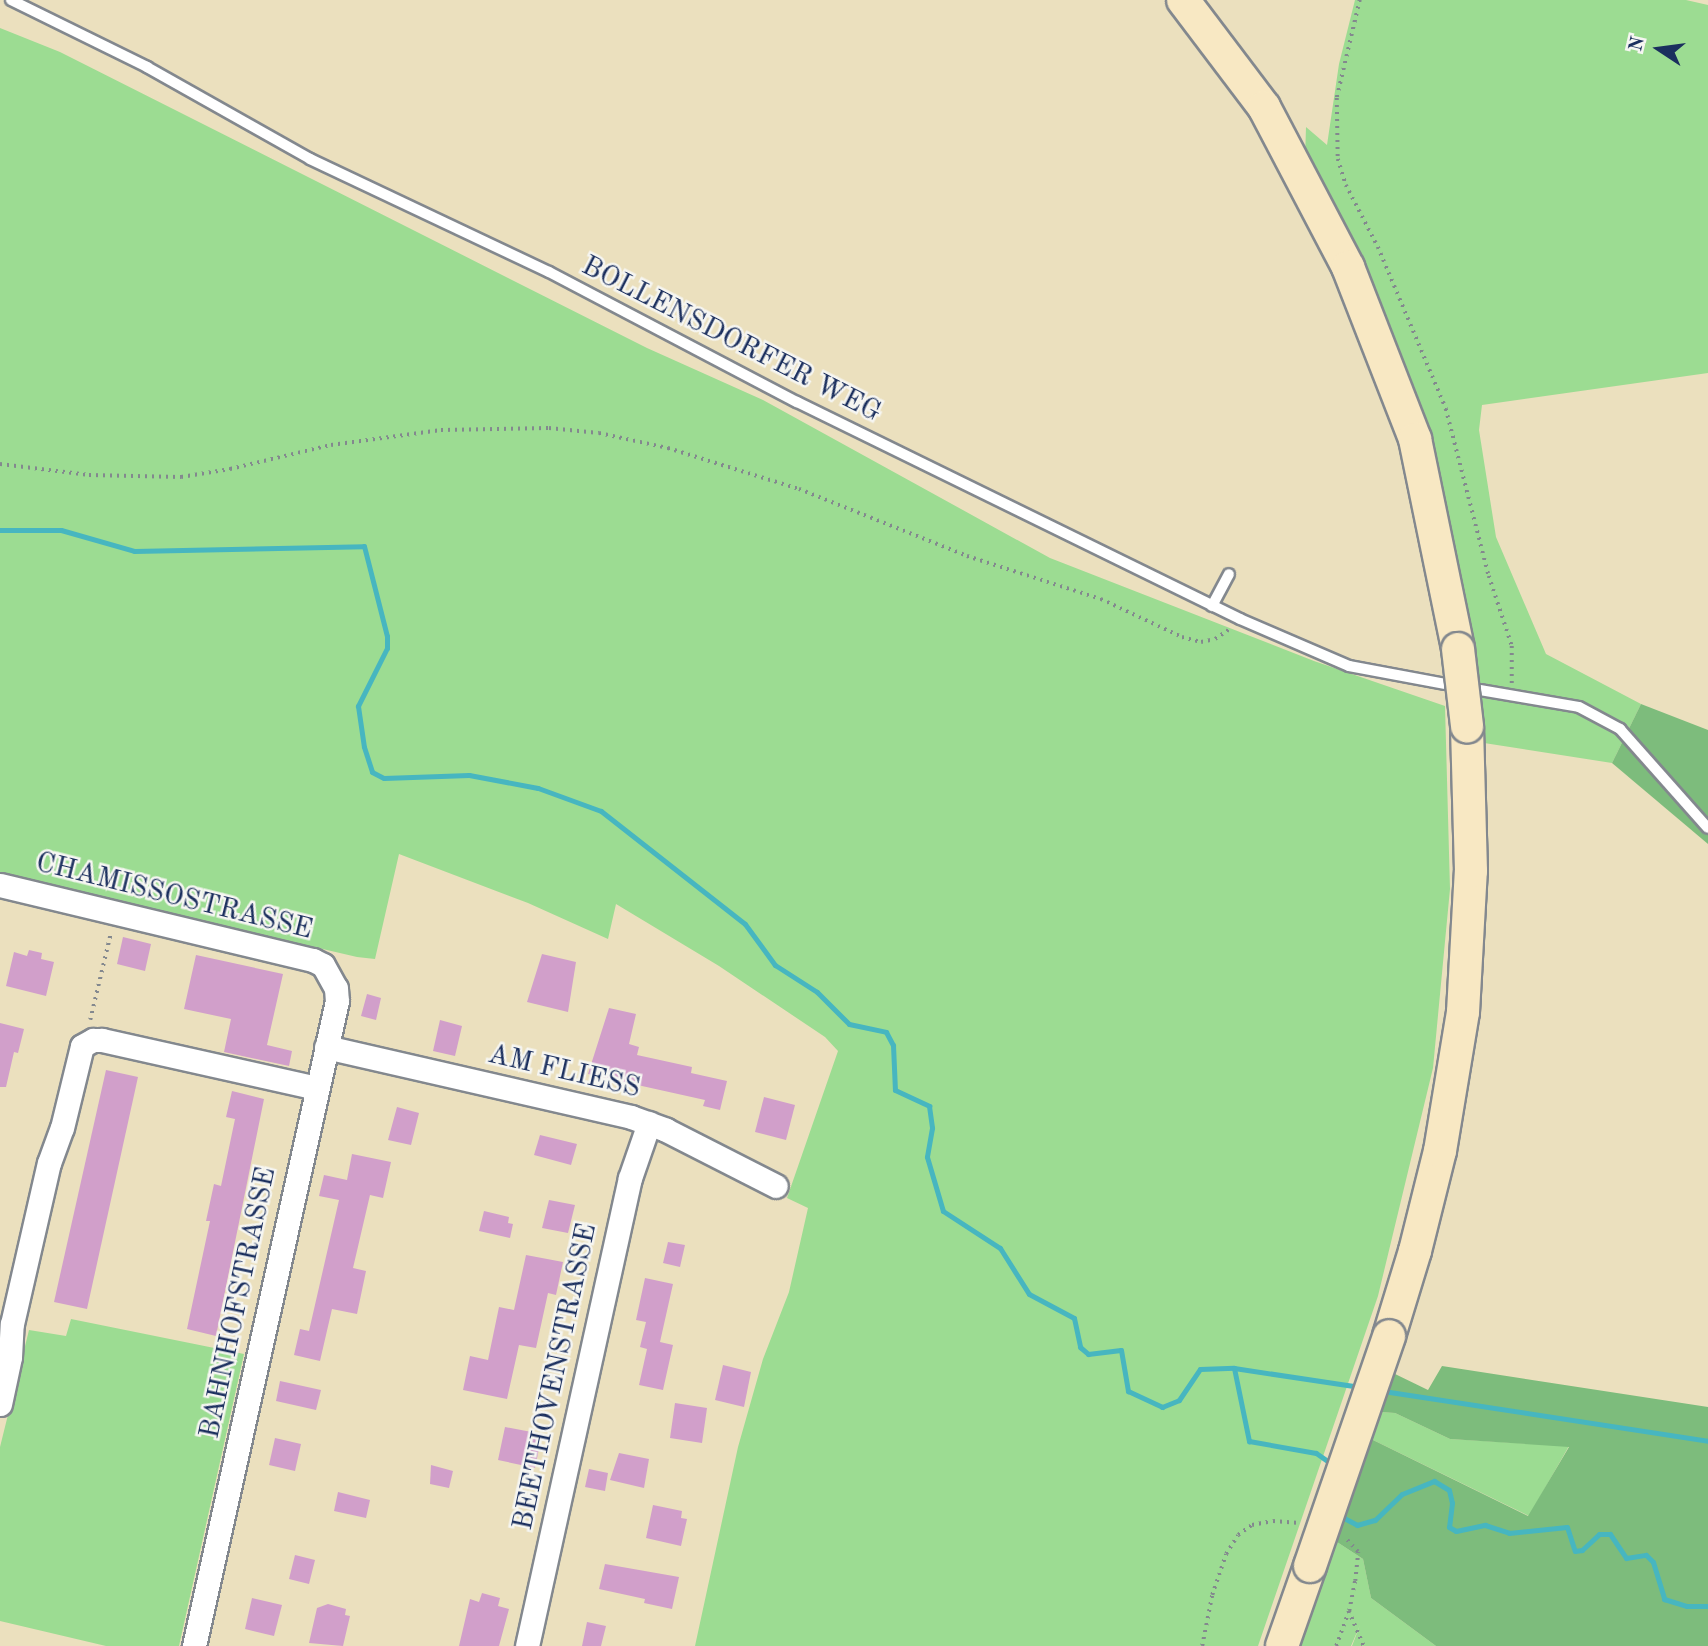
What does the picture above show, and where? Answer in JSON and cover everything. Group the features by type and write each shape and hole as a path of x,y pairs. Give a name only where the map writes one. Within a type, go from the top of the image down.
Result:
{"main road":[{"path":"1183,0 1264,107 1348,267 1415,439 1458,649 1467,726 1470,928 1463,1012 1440,1151 1415,1251 1389,1336 1282,1646"}],"street":[{"name":"CHAMISSOSTRASSE","path":"0,885 313,960 330,974"},
{"name":"BAHNHOFSTRASSE","path":"194,1646 337,1001 330,974"},
{"path":"0,1404 10,1357 12,1324 48,1163 62,1128 78,1054 88,1042 102,1040 316,1088"},
{"name":"AM FLIESS","path":"326,1047 649,1123 775,1186"},
{"name":"BEETHOVENSTRASSE","path":"527,1646 630,1178 649,1123"}],"lane":[{"name":"BOLLENSDORFER WEG","path":"11,0 147,67 310,159 549,272 797,402 1212,606 1349,666 1445,684"},
{"path":"1212,606 1229,574"},
{"path":"1480,690 1579,707 1620,729 1708,828"}],"path":[{"path":"1360,0 1337,98 1338,159 1346,185 1378,247 1446,409 1489,576 1504,612 1512,646 1511,695"},
{"path":"0,464 89,475 181,477 230,469 331,445 441,430 549,428 599,433 668,448 799,489 967,556 1101,599 1190,640 1215,639 1240,619"},
{"path":"88,1042 87,1034 116,913"},
{"path":"1202,1646 1212,1595 1226,1554 1238,1535 1252,1525 1273,1521 1306,1523"},
{"path":"1336,1646 1349,1611 1357,1552 1343,1535"},
{"path":"1349,1611 1364,1646"}],"green space":[{"path":"1355,0 1686,0 1708,5 1708,373 1482,405 1479,430 1496,537 1546,654 1641,704 1612,763 1484,743 1467,613 1443,498 1424,431 1305,159 1306,127 1327,145 1339,64"},
{"path":"0,28 60,52 647,348 763,400 1050,558 1314,661 1445,706 1450,889 1433,1068 1378,1296 1258,1646 695,1646 738,1447 763,1359 789,1292 808,1208 787,1198 838,1051 825,1037 719,966 616,904 608,939 528,903 399,854 375,959 0,874"},
{"path":"1641,704 1708,730 1708,844 1612,763"},
{"path":"71,1319 244,1354 179,1646 106,1646 0,1621 0,1447 29,1330 66,1336"},
{"path":"1442,1366 1708,1407 1708,1646 1436,1646 1371,1598 1363,1559 1337,1542 1371,1439 1528,1516 1569,1447 1450,1439 1395,1413 1380,1412 1393,1373 1428,1390"},
{"path":"1380,1412 1395,1413 1450,1439 1569,1446 1529,1516 1371,1439"},
{"path":"1337,1542 1363,1559 1371,1598 1436,1646 1352,1646 1360,1625 1351,1646 1296,1646 1322,1570 1326,1571"}],"building":[{"path":"123,937 151,944 145,971 117,964"},
{"path":"29,950 42,953 41,959 54,962 46,996 6,986 14,952 27,956"},
{"path":"542,954 576,962 568,1012 527,1002"},
{"path":"196,955 283,974 267,1045 292,1051 289,1066 224,1052 231,1019 184,1009"},
{"path":"367,994 381,998 376,1020 361,1016"},
{"path":"609,1008 636,1014 629,1044 639,1047 637,1055 692,1067 691,1073 727,1081 720,1110 703,1106 705,1100 588,1074"},
{"path":"440,1020 462,1026 455,1056 433,1051"},
{"path":"0,1023 24,1029 18,1053 14,1052 6,1087 0,1087"},
{"path":"106,1070 138,1077 87,1309 54,1302"},
{"path":"232,1091 264,1099 216,1336 187,1329 210,1221 206,1221 214,1184 221,1186 235,1119 226,1117"},
{"path":"764,1097 795,1105 786,1140 755,1132"},
{"path":"397,1107 419,1113 411,1145 388,1140"},
{"path":"540,1135 577,1144 571,1165 534,1155"},
{"path":"352,1154 391,1162 383,1198 370,1195 353,1268 366,1271 357,1314 332,1309 320,1361 294,1355 300,1329 309,1331 339,1200 319,1196 324,1175 347,1180"},
{"path":"549,1200 575,1205 568,1233 542,1228"},
{"path":"484,1211 509,1217 508,1223 513,1224 510,1238 479,1231"},
{"path":"668,1242 685,1245 680,1267 663,1263"},
{"path":"526,1255 563,1262 556,1295 548,1293 536,1348 519,1345 507,1399 463,1390 470,1356 488,1360 499,1307 514,1310"},
{"path":"645,1278 673,1284 660,1342 673,1345 663,1390 639,1385 647,1349 640,1347 646,1322 636,1320"},
{"path":"723,1365 751,1372 744,1407 715,1400"},
{"path":"280,1381 321,1390 316,1410 276,1401"},
{"path":"675,1403 707,1408 702,1443 670,1438"},
{"path":"505,1427 542,1434 535,1468 498,1460"},
{"path":"275,1438 301,1444 295,1471 269,1465"},
{"path":"619,1453 649,1459 644,1488 610,1480"},
{"path":"431,1465 453,1471 449,1488 430,1484"},
{"path":"589,1469 608,1473 605,1491 585,1487"},
{"path":"338,1492 370,1500 366,1518 334,1511"},
{"path":"653,1505 682,1511 681,1518 687,1519 681,1546 646,1538"},
{"path":"295,1555 315,1560 309,1584 289,1579"},
{"path":"605,1564 679,1577 672,1609 644,1603 645,1599 599,1589"},
{"path":"482,1593 500,1598 498,1606 509,1609 499,1646 459,1646 470,1599 479,1602"},
{"path":"252,1598 282,1605 274,1636 245,1629"},
{"path":"328,1604 346,1609 345,1615 350,1616 343,1646 309,1643 317,1608"},
{"path":"587,1622 606,1626 601,1646 582,1646"}],"waterway":[{"path":"0,530 61,530 134,551 364,546 387,636 387,648 358,706 364,747 372,772 384,778 469,775 538,788 601,811 745,924 775,965 817,992 849,1024 886,1032 893,1045 895,1090 929,1106 932,1128 927,1157 943,1211 1000,1248 1029,1294 1074,1318 1080,1347 1088,1354 1121,1350 1128,1391 1162,1407 1179,1400 1200,1369 1234,1368 1249,1441 1316,1453 1332,1464"},
{"path":"1234,1368 1359,1387"},
{"path":"1383,1391 1708,1441"},
{"path":"1343,1510 1344,1518 1357,1525 1375,1520 1402,1494 1434,1481 1449,1490 1452,1503 1449,1527 1456,1531 1485,1525 1509,1533 1567,1527 1575,1551 1582,1550 1599,1534 1610,1534 1626,1558 1646,1555 1653,1562 1664,1599 1687,1606 1708,1606"}]}
